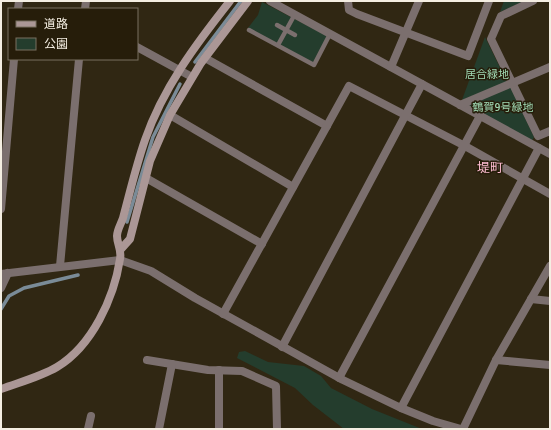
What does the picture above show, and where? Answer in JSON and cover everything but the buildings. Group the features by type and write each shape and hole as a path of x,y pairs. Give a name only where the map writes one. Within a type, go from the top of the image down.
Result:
{"street":[{"path":"1,389 59,366 80,348 100,318 112,287 120,260 121,249 117,236 134,173 150,125 179,70 192,50 230,1"},
{"path":"121,249 130,239 156,145 170,115 192,77 248,1"},
{"path":"270,1 550,154"},
{"path":"348,1 350,10 353,12 468,56 489,1"},
{"path":"391,67 419,1"},
{"path":"533,1 501,16 491,39 511,84 538,136 550,131"},
{"path":"138,48 192,77"},
{"path":"205,58 326,126"},
{"path":"1,209 14,60"},
{"path":"60,266 79,60"},
{"path":"460,105 550,67"},
{"path":"282,346 407,115 422,84"},
{"path":"223,314 349,86 465,146 550,194"},
{"path":"170,115 293,187"},
{"path":"339,378 480,116"},
{"path":"401,408 539,148"},
{"path":"146,178 262,244"},
{"path":"1,288 5,274 60,266 120,260 151,271 223,314 339,378 401,408 433,421 462,429 496,360 550,266"},
{"path":"531,299 550,301"},
{"path":"147,360 219,370 242,371 276,386 277,429"},
{"path":"496,360 550,365"},
{"path":"159,429 172,364"},
{"path":"219,370 219,429"},
{"path":"88,429 91,416"}],"lane":[{"path":"278,45 294,14"},
{"path":"276,25 295,35"},
{"path":"249,30 314,65 330,34"}],"green space":[{"path":"504,1 525,1 500,12"},
{"path":"262,2 327,36 314,63 248,28 258,15"},
{"name":"居合緑地","path":"485,37 507,82 462,100"},
{"name":"鶴賀9号緑地","path":"510,86 534,137 532,141 467,105"},
{"path":"245,351 268,362 304,366 321,376 331,388 372,409 422,429 344,429 313,405 295,388 237,358 239,352"}],"waterway":[{"path":"195,62 241,1"},
{"path":"127,222 153,137 180,84"},
{"path":"1,309 9,296 24,288 78,275"}],"district":[{"name":"堤町","path":"490,167"}]}
